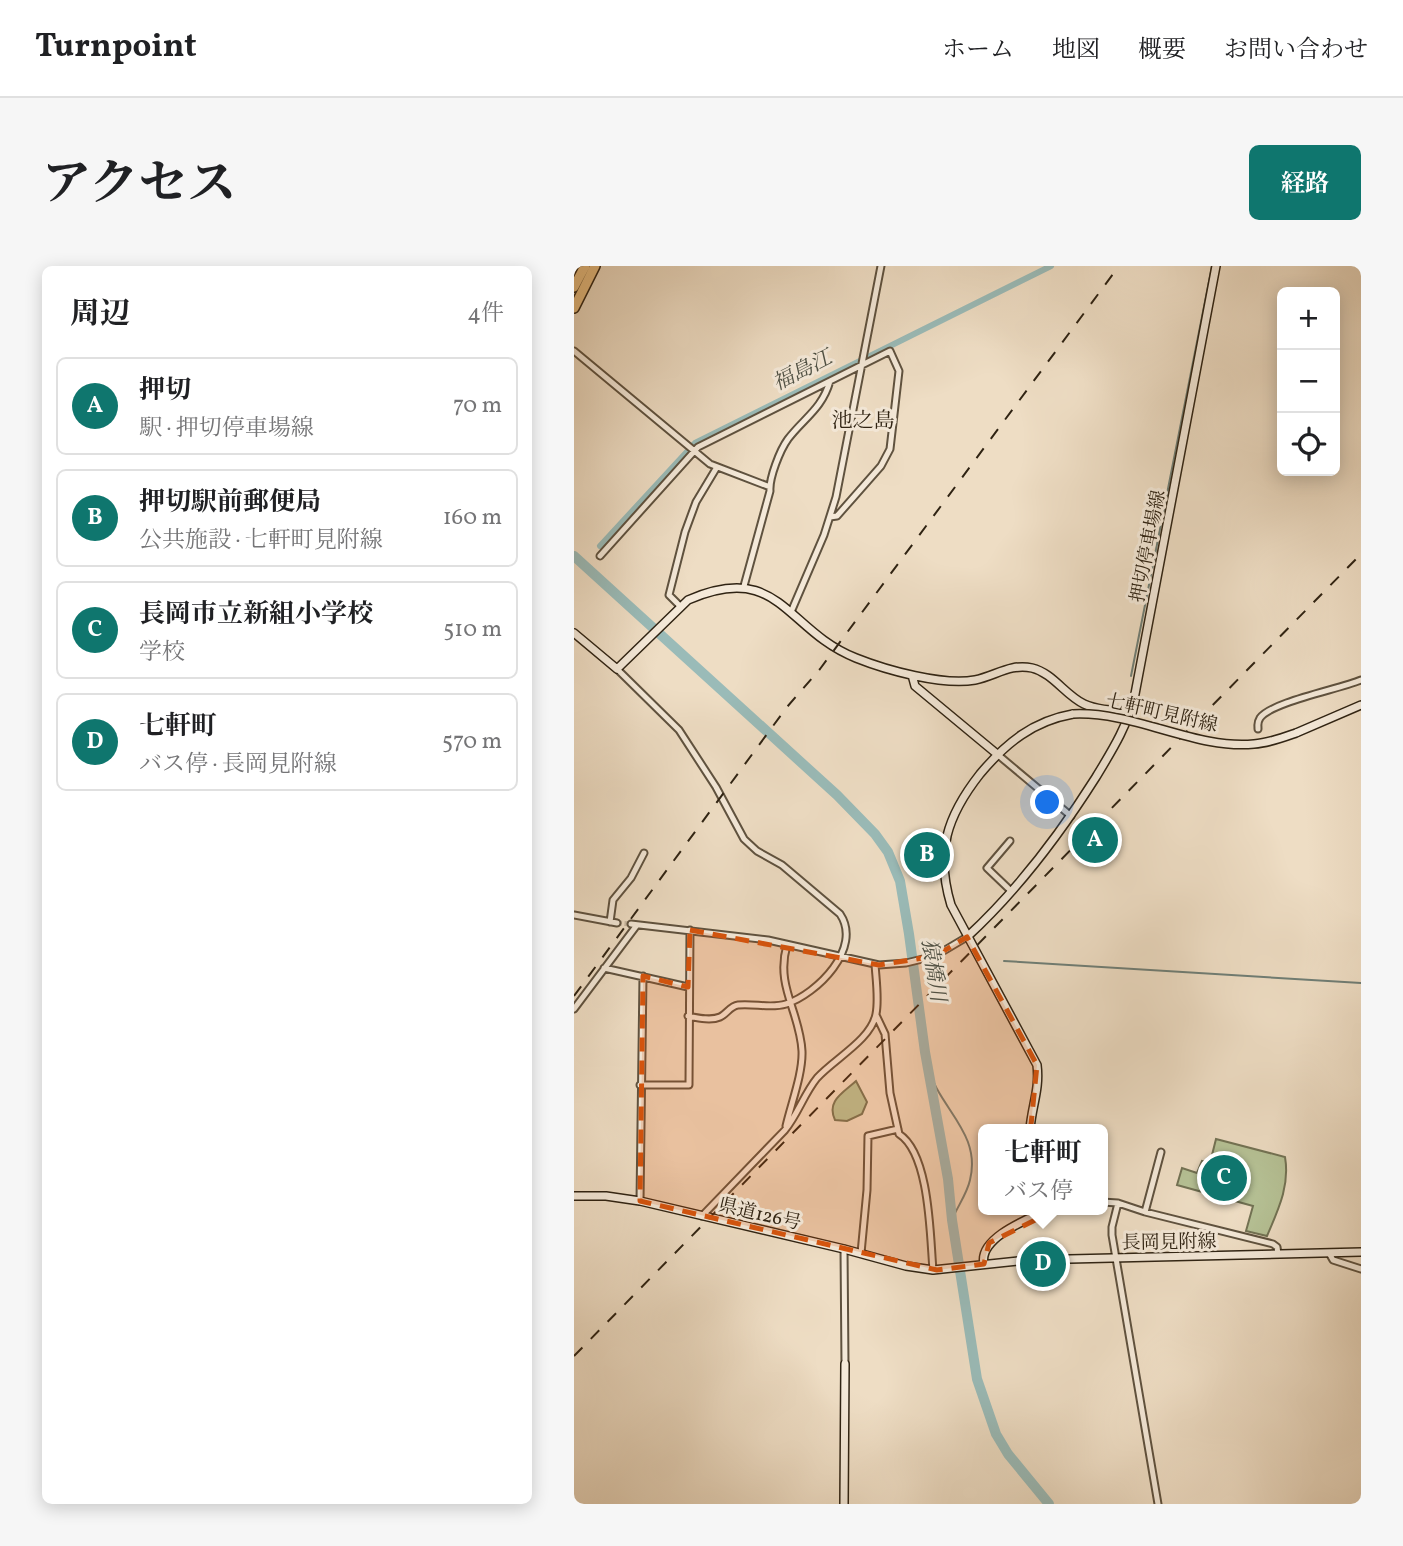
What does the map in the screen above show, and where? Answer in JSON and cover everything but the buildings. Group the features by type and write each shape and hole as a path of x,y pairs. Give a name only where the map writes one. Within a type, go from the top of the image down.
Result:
{"highway":[{"path":"574,287 585,266"},
{"path":"574,308 595,266"}],"main road":[{"name":"押切停車場線","path":"967,937 990,916 1070,816 1121,735 1131,711 1216,266"},
{"path":"574,632 617,669 680,606 701,594 744,586 767,594 837,649 859,659 912,675 943,680 973,680 1004,670 1026,667 1040,671 1082,703 1131,711"},
{"path":"912,675 915,686 997,754"},
{"name":"七軒町見附線","path":"1030,1124 1031,1111 1040,1082 1037,1065 967,937 951,905 945,883 943,860 946,839 951,820 964,795 997,754 1016,737 1038,724 1073,714 1114,716 1201,738 1254,744 1296,733 1361,705"},
{"name":"県道126号","path":"574,1196 606,1196 640,1202 845,1249 906,1266 935,1270"},
{"path":"981,1265 982,1256 989,1243 1007,1230 1037,1215"},
{"name":"長岡見附線","path":"935,1270 1027,1260 1361,1252"},
{"path":"844,1504 845,1364"}],"street":[{"path":"790,612 830,517 881,266"},
{"path":"574,351 717,467 770,487"},
{"path":"600,556 694,450 890,351 899,371 890,449 881,466 837,516 830,517"},
{"path":"744,586 771,477 788,439 816,410 830,381"},
{"path":"680,606 669,595 682,541 696,502 717,467"},
{"path":"900,672 903,663"},
{"path":"617,669 680,730 716,787 744,839 757,851 782,865 840,914 846,923 842,957 819,983 791,1002 768,1006 738,1005 719,1017 688,1016"},
{"path":"1258,729 1261,716 1272,710 1361,680"},
{"path":"997,754 1070,816"},
{"path":"1010,841 986,868 1010,890"},
{"path":"610,922 613,900 631,878 644,853"},
{"path":"574,915 617,923"},
{"path":"574,1009 634,925 768,940 889,965 934,956 967,937"},
{"path":"640,1086 688,1086 690,930"},
{"path":"785,1129 802,1054 782,969 786,945"},
{"path":"875,964 876,1016 885,1034 890,1093 898,1134 906,1139 913,1149 924,1185 935,1270"},
{"path":"604,968 688,987"},
{"path":"640,1202 643,976"},
{"path":"702,1216 796,1117 817,1079 851,1048 876,1016"},
{"path":"861,1253 869,1136 898,1129"},
{"path":"1145,1212 1161,1152"},
{"path":"1108,1202 1273,1244 1277,1247 1278,1254"},
{"path":"1118,1203 1112,1227 1116,1258 1158,1504"},
{"path":"845,1249 845,1364"},
{"path":"1329,1254 1333,1260 1361,1269"}],"highlighted area":[{"path":"690,930 879,965 935,956 967,937 1037,1065 1030,1135 1071,1202 989,1243 984,1264 937,1270 640,1201 643,976 688,987"}],"green space":[{"path":"856,1081 867,1102 862,1114 847,1121 835,1120 834,1102"},
{"path":"1216,1139 1285,1157 1284,1188 1267,1236 1246,1231 1253,1206 1177,1185 1182,1168 1197,1173 1202,1161 1210,1163"}],"waterway":[{"name":"福島江","path":"600,546 695,443 1051,266"},
{"path":"1131,676 1212,266"},
{"name":"猿橋川","path":"574,556 837,795 875,834 888,852 900,881 909,934 977,1379 996,1434 1008,1454 1049,1504"},
{"path":"1004,961 1361,983"},
{"path":"928,1066 933,1081 957,1120 970,1148 970,1180 952,1220"}],"tunnel":[{"path":"617,923 631,924"}],"railway":[{"path":"574,996 787,707 820,669 1119,266"},
{"path":"574,1356 1361,554"}],"place":[{"name":"押切","path":"1095,840"},
{"name":"押切駅前郵便局","path":"927,855"},
{"name":"長岡市立新組小学校","path":"1224,1178"},
{"name":"七軒町","path":"1043,1264"}],"district":[{"name":"池之島","path":"863,420"}]}
